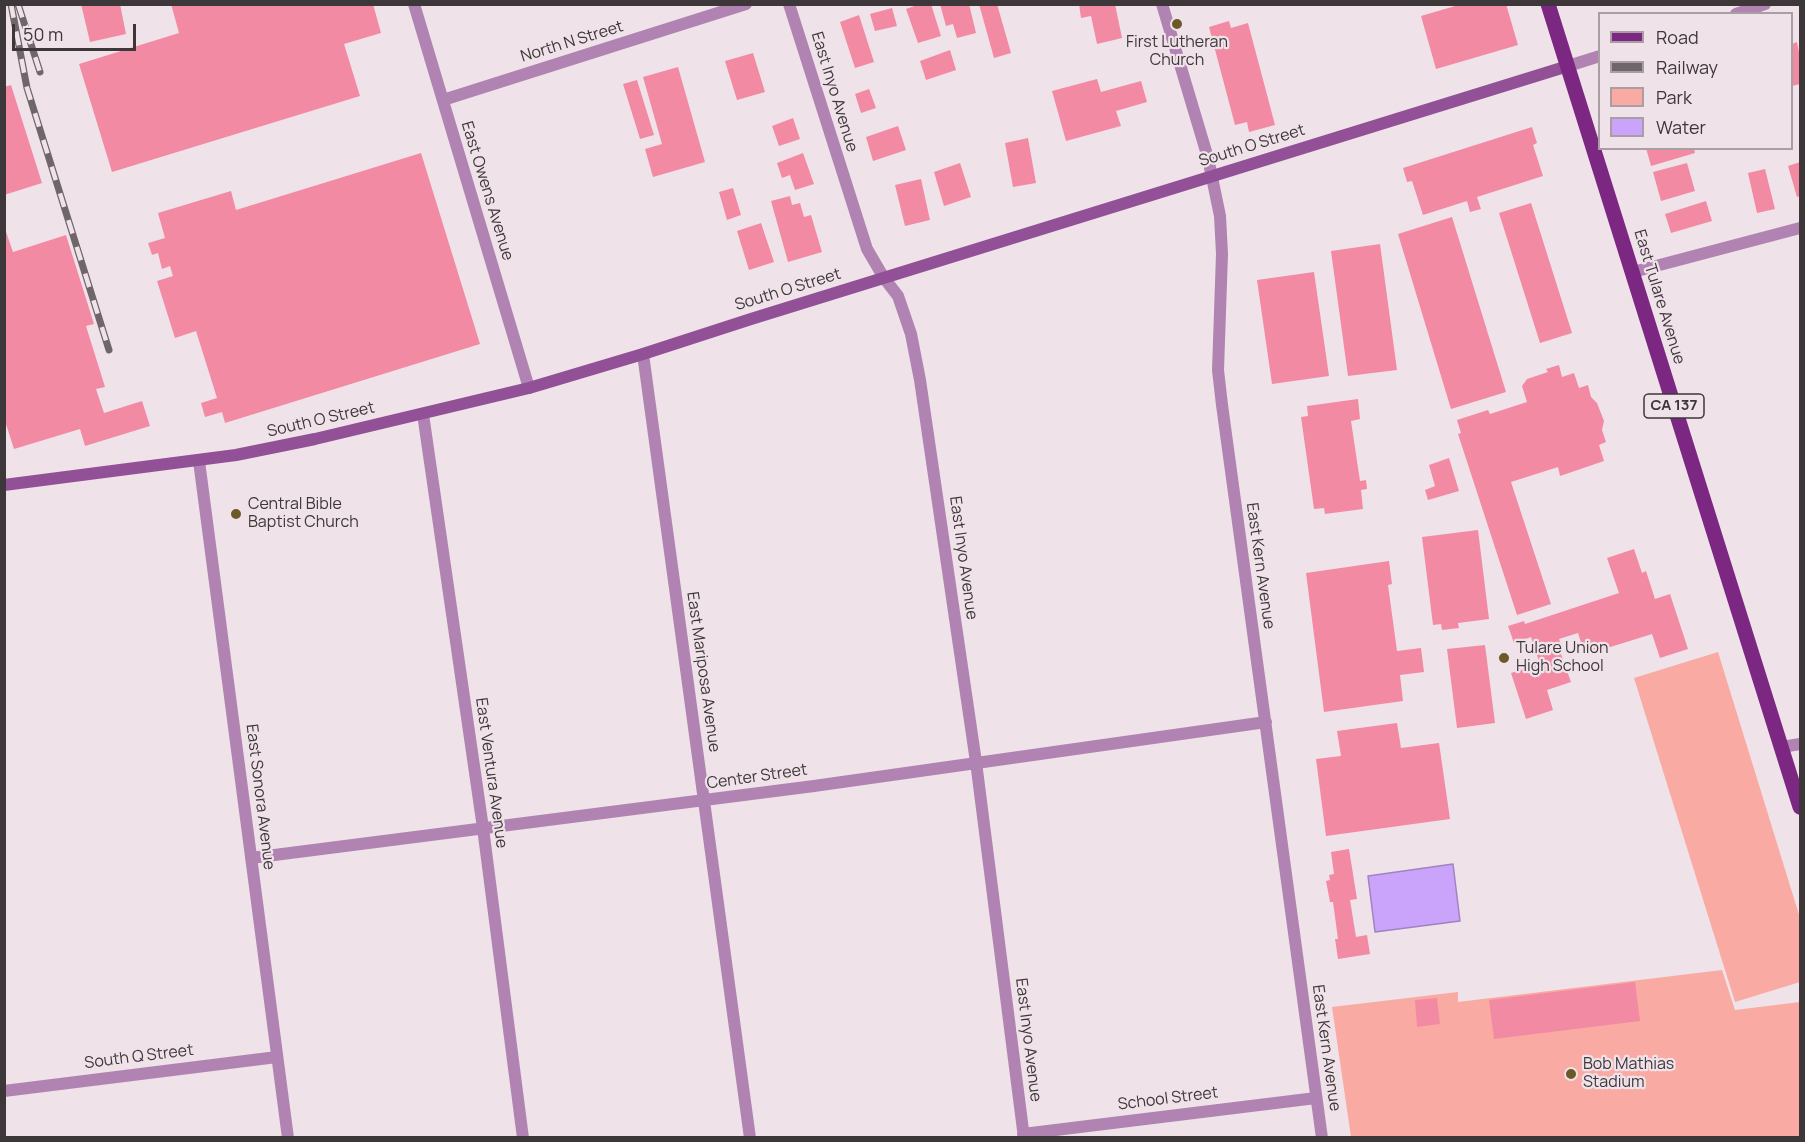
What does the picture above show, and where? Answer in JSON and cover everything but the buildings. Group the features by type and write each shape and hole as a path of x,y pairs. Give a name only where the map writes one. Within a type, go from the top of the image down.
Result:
{"main road":[{"name":"East Tulare Avenue","path":"1548,4 1800,807"},
{"name":"South O Street","path":"4,485 199,461 304,442 529,388 1568,66"}],"street":[{"name":"East Owens Avenue","path":"414,4 529,388"},
{"name":"North N Street","path":"443,100 746,4"},
{"name":"East Inyo Avenue","path":"789,4 867,249 898,296 911,334 920,380 976,762 1024,1136"},
{"name":"East Kern Avenue","path":"1162,4 1213,176 1220,216 1222,254 1218,370 1322,1137"},
{"path":"1742,12 1765,4"},
{"path":"1568,66 1598,56"},
{"path":"1633,272 1800,228"},
{"name":"East Mariposa Avenue","path":"643,354 750,1137"},
{"name":"East Ventura Avenue","path":"423,414 483,828 523,1137"},
{"name":"East Sonora Avenue","path":"199,461 288,1137"},
{"name":"Center Street","path":"251,858 704,801 1266,722"},
{"path":"1782,747 1800,744"},
{"name":"South Q Street","path":"4,1091 277,1057"},
{"name":"School Street","path":"1024,1136 1316,1098"}],"green space":[{"path":"1718,652 1800,918 1800,982 1735,1002 1634,678"},
{"name":"Bob Mathias Stadium","path":"1722,970 1735,1010 1800,1002 1800,1137 1351,1137 1332,1007 1458,992 1458,1002"}],"water":[{"path":"1453,864 1460,921 1375,932 1368,876"}],"railway":[{"path":"11,4 27,88 109,350"},
{"path":"18,4 40,72"}],"place":[{"name":"First Lutheran Church","path":"1177,24"},
{"name":"Central Bible Baptist Church","path":"236,514"},
{"name":"Tulare Union High School","path":"1504,658"},
{"name":"Bob Mathias Stadium","path":"1571,1074"}]}
